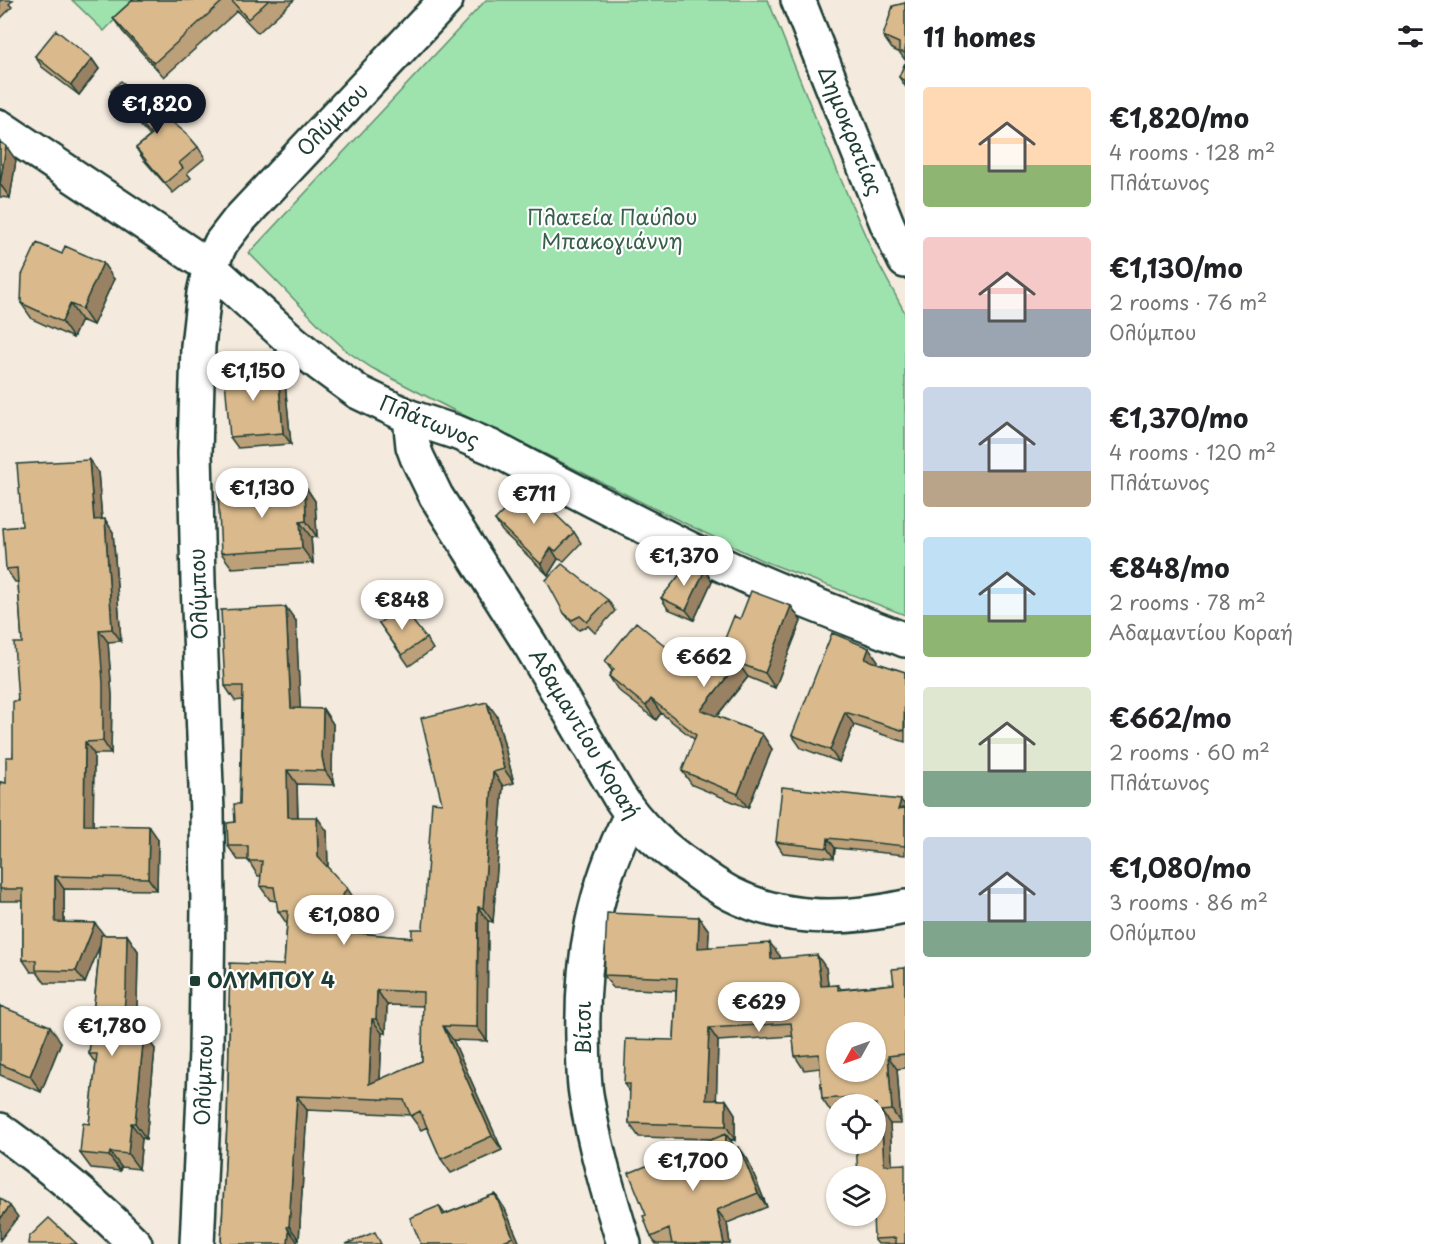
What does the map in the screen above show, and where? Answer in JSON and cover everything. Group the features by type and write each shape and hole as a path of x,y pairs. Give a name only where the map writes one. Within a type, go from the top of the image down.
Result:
{"street":[{"name":"Ολύμπου","path":"197,1244 206,1052 208,906 195,453 198,346 204,293 210,267 221,243 238,221 446,0"},
{"name":"Δημοκρατίας","path":"798,0 896,222 905,261"},
{"name":"Πλάτωνος","path":"0,127 210,267 328,371 358,392 410,417 491,447 674,542 746,576 905,640"},
{"name":"Αδαμαντίου Κοραή","path":"410,417 417,458 436,495 531,646 604,773 631,815 655,840 729,893 750,903 781,912 832,916 905,907"},
{"name":"Βίτσι","path":"624,1244 589,1113 584,1074 583,1011 586,963 597,900 612,854 631,815"},
{"path":"0,1130 36,1156 94,1204 135,1244"}],"green space":[{"path":"72,0 134,0 104,31"},
{"name":"Πλατεία Παύλου Μπακογιάννη","path":"486,0 768,0 850,201 875,257 905,313 905,615 761,560 372,368 348,352 322,328 249,253"}],"building":[{"path":"133,0 224,0 154,63 113,18"},
{"path":"231,0 269,0 248,19"},
{"path":"905,3 905,53 899,51 899,43 883,36 893,6"},
{"path":"56,30 92,59 71,85 35,56"},
{"path":"905,63 905,81 899,77"},
{"path":"121,81 187,134 198,147 179,163 183,168 165,183 136,148 152,135 111,91"},
{"path":"0,142 6,146 0,184"},
{"path":"37,243 62,254 65,246 103,263 82,309 70,304 62,322 21,303 22,275"},
{"path":"261,366 261,374 278,372 283,433 230,437 224,369"},
{"path":"89,460 94,520 105,519 112,629 99,630 103,683 103,741 85,742 84,825 149,826 148,878 55,876 55,922 95,923 76,971 36,970 36,960 23,960 23,889 0,889 0,782 6,783 6,757 13,757 13,701 18,701 14,643 22,643 17,568 6,569 3,528 22,526 17,464"},
{"path":"305,486 306,521 300,522 302,548 221,553 218,491"},
{"path":"527,487 574,532 556,551 551,548 541,564 495,520"},
{"path":"689,563 705,570 686,610 661,598"},
{"path":"562,564 608,600 587,622 580,616 572,620 564,613 546,580"},
{"path":"751,591 791,606 765,673 738,663 701,710 762,734 738,794 682,771 696,735 651,699 646,706 609,676 614,669 605,661 636,622 708,681 734,616 740,619"},
{"path":"286,607 291,708 323,709 322,757 325,771 287,770 288,817 317,817 318,857 347,888 343,895 348,932 412,938 412,929 423,929 432,802 442,803 421,718 487,702 504,769 493,772 483,908 478,907 477,1027 443,1026 492,1136 441,1159 420,1111 411,1116 404,1100 297,1096 289,1226 287,1227 288,1244 221,1244 227,1125 230,963 284,965 288,911 278,911 274,887 260,886 262,861 248,861 248,846 228,846 227,823 235,822 234,804 240,804 243,686 225,686 221,610","holes":["377,990 423,992 422,1061 369,1084 372,1019 376,1019"]},
{"path":"402,607 426,638 402,655 379,623"},
{"path":"832,633 869,648 865,659 905,672 904,731 845,712 830,750 792,735"},
{"path":"782,787 901,800 898,810 905,807 905,846 828,838 827,848 776,842"},
{"path":"607,913 699,917 698,948 770,943 771,959 817,955 821,986 838,985 838,990 894,984 892,969 905,968 905,1054 888,1056 892,1110 886,1111 886,1094 826,1094 826,1099 822,1099 819,1054 795,1056 791,1023 709,1028 706,1100 726,1100 726,1126 629,1123 630,1084 624,1084 626,1039 674,1040 677,978 604,975"},
{"path":"101,935 127,935 122,1032 144,1034 135,1123 131,1123 128,1154 110,1152 109,1156 80,1153 83,1123 89,1124 97,1054 89,1054"},
{"path":"0,1006 50,1026 30,1076 0,1064"},
{"path":"726,1134 725,1152 739,1147 758,1193 717,1210 724,1244 672,1244 669,1229 651,1237 643,1216 646,1215 629,1173"},
{"path":"857,1154 883,1154 884,1165 905,1164 905,1244 896,1244 896,1238 874,1239 873,1226 886,1226 886,1166 857,1166"},
{"path":"495,1194 513,1237 496,1244 421,1244 410,1218 439,1206 443,1215"},
{"path":"0,1198 10,1206 0,1219"},
{"path":"49,1218 77,1244 28,1244 29,1237"},
{"path":"375,1232 381,1244 346,1244"}],"place":[{"name":"ΟΛΥΜΠΟΥ 4","path":"195,981"}]}
